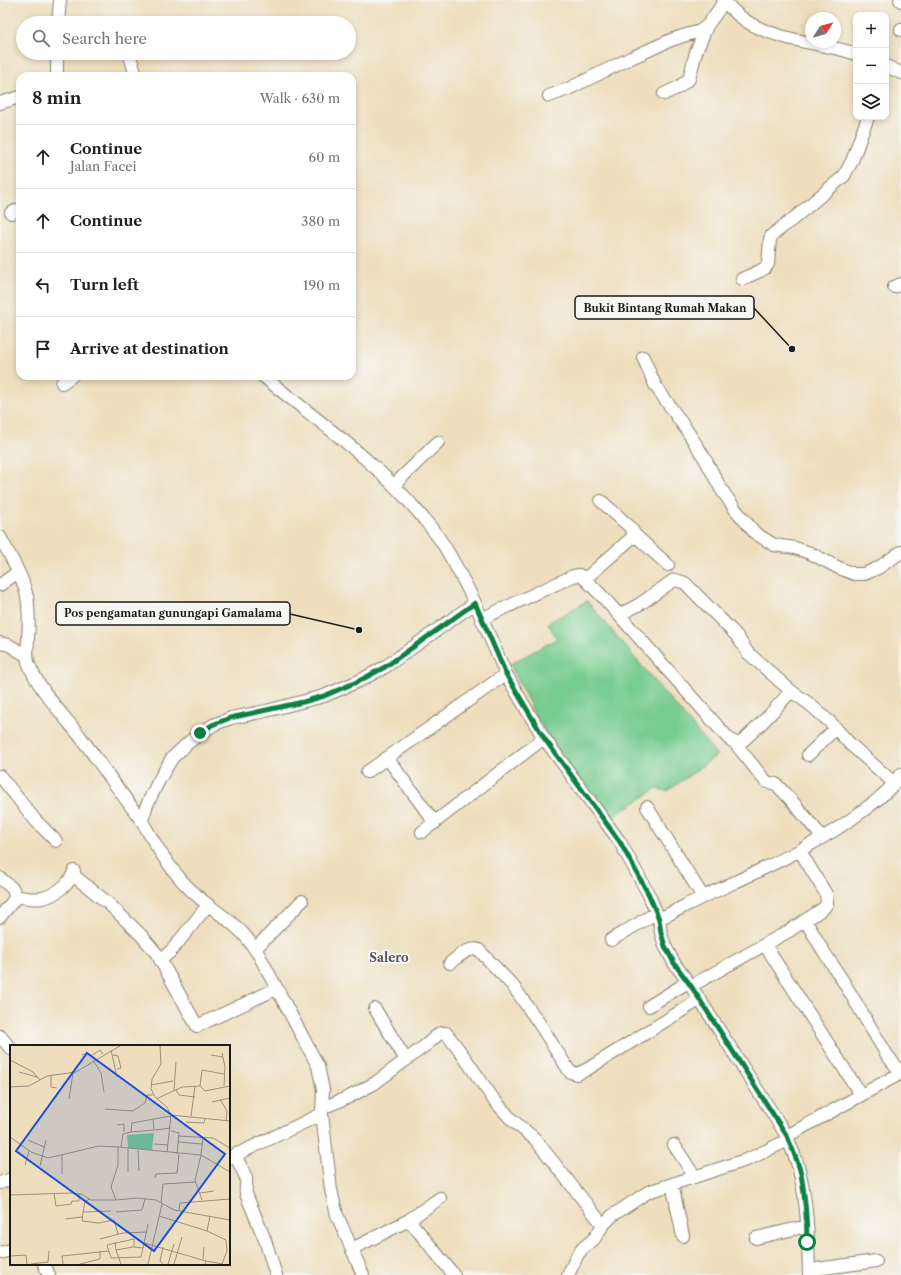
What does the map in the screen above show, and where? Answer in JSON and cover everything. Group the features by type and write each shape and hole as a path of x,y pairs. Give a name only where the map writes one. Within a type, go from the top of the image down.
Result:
{"street":[{"path":"59,16 60,0"},
{"path":"664,94 679,87 690,79 698,48 707,26 723,1 742,18 764,30 853,53"},
{"path":"549,96 568,90 631,58 683,36 700,31 707,26"},
{"path":"57,60 57,72"},
{"path":"131,60 135,72"},
{"path":"889,70 901,73"},
{"path":"0,103 16,97"},
{"path":"742,279 765,268 768,264 770,239 772,235 844,176 852,161 867,120"},
{"path":"643,356 655,385 704,457 721,489 735,510 755,533 774,545 795,548 810,553 834,566 854,574 864,574 878,568 901,552"},
{"path":"268,380 348,443 394,485 443,543 462,576 475,603 506,674 544,738 620,842 649,895 658,916 665,946 674,963 788,1138 800,1173 807,1226 809,1273 876,1261"},
{"path":"394,485 438,442"},
{"path":"601,501 630,527 635,535 668,565"},
{"path":"585,580 635,535"},
{"path":"0,538 25,588 28,603 29,623 27,656 32,672 46,694 142,821 162,856 194,893 235,926 247,938 318,1066 323,1090 322,1111 331,1190 337,1215 363,1275"},
{"path":"0,585 18,572"},
{"path":"481,619 573,576 579,575 603,597 728,738 735,743 763,778 767,782 776,784 822,837"},
{"path":"611,940 658,916 703,897 800,850 843,825 876,801 898,781 850,744 830,722 808,703 791,692 748,652 737,636 685,583 674,580 640,604 619,615"},
{"path":"142,821 146,807 172,758 189,742 212,725 230,718 266,711 324,696 359,681 385,667 475,603"},
{"path":"0,643 9,645 27,656"},
{"path":"367,772 506,674"},
{"path":"735,743 742,742 772,714 791,692"},
{"path":"808,755 836,728"},
{"path":"422,832 544,738"},
{"path":"388,758 435,823"},
{"path":"0,776 36,821 56,841"},
{"path":"647,807 703,897"},
{"path":"649,1006 765,945 824,908 827,903 826,894 800,850"},
{"path":"15,896 33,899 51,896 68,883 74,873 136,930 157,954 197,1026 276,989"},
{"path":"0,878 13,889 15,896 13,901 0,917"},
{"path":"255,950 302,901"},
{"path":"160,960 172,950 208,905"},
{"path":"568,1275 578,1254 594,1239 612,1216 639,1197 648,1192 749,1159 901,1073 887,1054 805,920"},
{"path":"765,945 861,1095"},
{"path":"450,963 467,951 475,949 480,950 513,986 539,1023 570,1072 578,1074 699,1000"},
{"path":"375,1009 406,1060"},
{"path":"276,1275 265,1240 246,1194 246,1179 232,1156 375,1083 440,1033 446,1033 494,1100 512,1120 535,1139 603,1226"},
{"path":"0,1036 10,1048"},
{"path":"674,1144 695,1177"},
{"path":"672,1184 682,1236"},
{"path":"352,1249 409,1220 440,1198"},
{"path":"409,1220 454,1275"},
{"path":"756,1238 807,1226"},
{"path":"0,1253 10,1250"},
{"path":"44,1265 49,1275"}],"green space":[{"path":"587,601 717,755 668,791 656,789 604,822 534,713 510,664 557,639 548,623"}],"place":[{"name":"Bukit Bintang Rumah Makan","path":"792,349"},
{"name":"Pos pengamatan gunungapi Gamalama","path":"359,630"}],"district":[{"name":"Salero","path":"389,957"}],"route":[{"path":"200,733 212,725 230,718 266,711 324,696 359,681 385,667 475,603 506,674 528,712 544,738 620,842 649,895 659,919 665,946 674,963 691,986 740,1065 787,1136 800,1173 804,1193 807,1242"}]}
